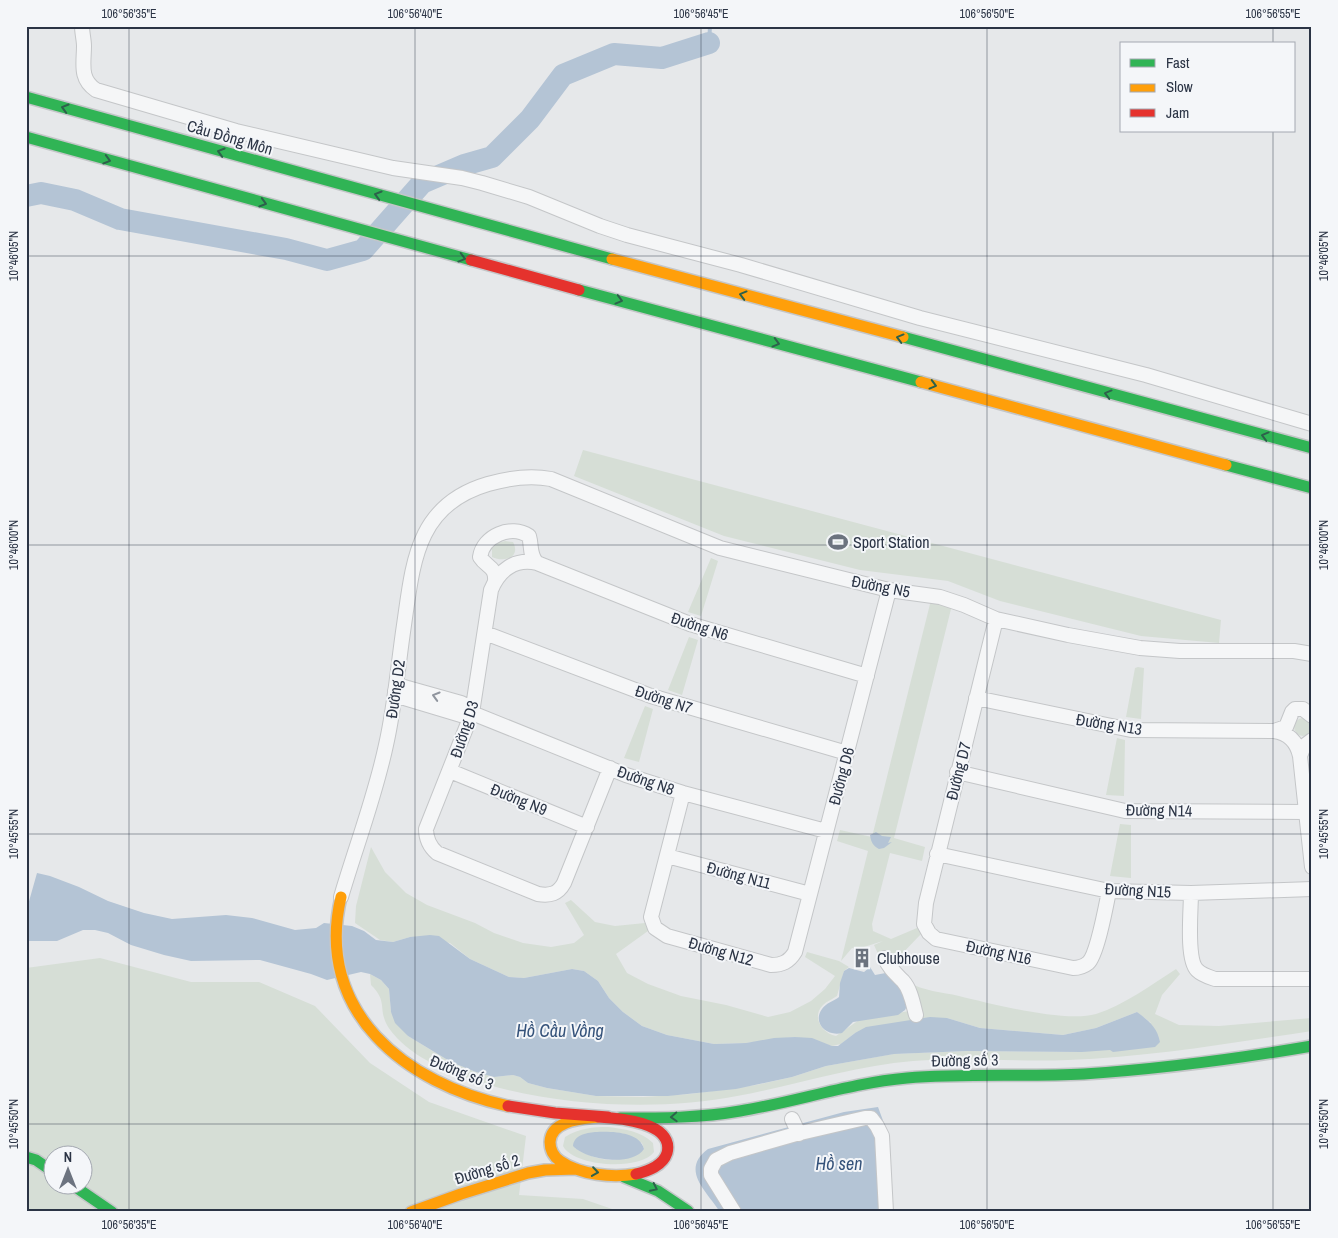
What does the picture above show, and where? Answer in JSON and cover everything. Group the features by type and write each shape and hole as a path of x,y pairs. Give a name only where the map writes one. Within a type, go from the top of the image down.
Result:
{"main road":[{"name":"Cầu Đồng Môn","path":"26,97 425,208 1312,448"},
{"path":"26,137 415,245 1312,488"},
{"name":"Đường số 3","path":"341,897 337,938 340,970 344,986 362,1021 382,1043 404,1062 443,1085 502,1105 537,1112 608,1117"},
{"name":"Đường số 3","path":"620,1118 670,1117 740,1111 884,1080 934,1076 1122,1072 1221,1061 1312,1046"},
{"path":"502,1105 526,1114 541,1123 550,1141"},
{"path":"614,1175 642,1172 654,1168 662,1162 680,1131 693,1123 705,1119 740,1111"},
{"path":"665,1170 666,1139 654,1127 620,1118 583,1119 563,1124 550,1136 551,1151 556,1158 576,1169 614,1175 655,1188 676,1201 688,1212"},
{"path":"26,1157 42,1164"},
{"name":"Đường số 2","path":"411,1212 528,1173 545,1170 576,1169"},
{"path":"672,1187 688,1212"},
{"path":"89,1196 112,1212"}],"street":[{"path":"82,26 84,45 82,71 85,79 96,90 236,132 393,168 462,178 529,197 600,226 920,318 1146,375 1312,424"},
{"name":"Đường N5","path":"463,493 502,480 537,477 551,479 720,548 889,590 940,597 996,619 1140,648 1180,651 1294,651 1312,654"},
{"name":"Đường D2","path":"341,897 376,785 386,744 409,584 419,545 426,530 436,516 463,493"},
{"path":"494,581 495,574 493,568 484,563 480,558 481,549 486,543 502,534 512,530 522,531 529,536 531,552 537,563"},
{"name":"Đường N6","path":"494,581 504,570 517,563 525,561 537,563 690,624 867,676"},
{"name":"Đường D3","path":"494,581 488,601 485,633 472,713 426,829 426,837 437,853 545,896 554,894 564,884 587,827"},
{"name":"Đường D6","path":"788,960 795,952 889,590"},
{"name":"Đường D7","path":"924,924 926,904 937,854 996,619"},
{"name":"Đường N7","path":"485,633 651,696 847,753"},
{"name":"Đường N8","path":"395,691 404,687 461,703 469,707 472,713 626,775 683,793 826,831"},
{"name":"Đường N13","path":"976,698 1131,730 1274,731 1283,733 1292,739 1297,745 1300,756"},
{"path":"1274,731 1286,727 1295,709 1303,709 1312,716"},
{"path":"1312,740 1304,746 1300,756 1312,867"},
{"path":"587,827 610,768"},
{"name":"Đường N9","path":"450,771 587,827"},
{"name":"Đường N14","path":"957,772 1125,811 1305,812"},
{"path":"667,856 683,793"},
{"name":"Đường N15","path":"937,854 1109,891 1191,893 1312,889"},
{"name":"Đường N11","path":"667,856 810,894"},
{"name":"Đường N12","path":"667,856 651,917 655,928 667,936 771,965 780,965 788,960"},
{"name":"Đường N16","path":"924,924 929,933 936,939 1080,968 1089,963 1094,953 1109,891"},
{"path":"1191,893 1191,958 1196,970 1215,979 1312,979"},
{"path":"885,958 887,964 902,980 909,991 916,1015"},
{"path":"734,1212 711,1175 711,1169 716,1160 730,1153 865,1118 871,1118 882,1136 886,1212"},
{"path":"792,1119 799,1134"}],"shaded area":[{"name":"Sport Station","path":"583,450 1221,620 1219,643 1141,636 1000,601 948,581 860,570 724,536 574,476"},
{"path":"505,541 513,542 515,552 513,555 506,559 492,557 492,548 495,544"},
{"path":"711,558 718,561 701,616 688,612"},
{"path":"932,596 953,601 894,838 925,847 922,861 890,853 872,924 873,931 891,939 917,928 921,934 898,958 895,968 901,976 914,985 933,991 1028,1011 1066,1016 1083,1016 1096,1014 1117,1005 1176,969 1180,974 1162,995 1155,1014 1179,1025 1219,1026 1312,1018 1312,1031 1129,1056 1049,1060 952,1059 891,1063 737,1096 662,1104 621,1104 580,1102 498,1088 461,1076 428,1061 405,1046 390,1030 384,1019 379,996 371,985 370,974 381,980 389,989 391,1012 408,1036 451,1062 494,1077 513,1075 520,1077 528,1083 547,1088 596,1096 643,1097 690,1094 756,1085 792,1077 826,1066 893,1054 967,1051 1082,1052 1151,1023 1137,1012 1096,1028 1063,1035 980,1028 947,1018 855,1033 841,1044 832,1046 795,1037 746,1043 714,1044 667,1035 642,1026 623,1012 609,998 598,981 584,971 572,969 524,978 509,977 470,959 450,943 410,937 393,942 380,940 355,923 356,906 371,847 385,872 406,893 427,905 523,943 551,947 574,943 584,935 565,903 571,900 595,922 615,926 645,923 648,931 616,954 627,973 648,984 681,996 726,1005 768,1017 790,1012 811,1001 825,989 835,976 805,957 807,952 839,961 849,967 844,971 837,996 826,1002 818,1014 820,1024 826,1032 836,1036 859,1020 909,1011 874,945 883,941 864,947 865,951 852,948 841,961 868,851 837,841 840,830 872,837"},
{"path":"689,637 698,640 682,695 668,690"},
{"path":"1135,668 1144,668 1141,719 1126,717"},
{"path":"645,706 653,709 639,762 624,758"},
{"path":"1299,718 1307,718 1312,723 1310,734 1299,736 1294,731 1294,723"},
{"path":"1117,738 1125,740 1124,796 1106,795"},
{"path":"1120,824 1131,825 1131,878 1110,876"},
{"path":"100,958 191,982 259,982 315,1006 370,1063 429,1102 526,1136 519,1195 583,1199 615,1210 614,1212 26,1212 26,968"},
{"path":"608,1127 638,1133 653,1143 654,1152 647,1158 635,1162 607,1164 580,1158 569,1153 563,1146 565,1137 570,1134 586,1129","holes":["604,1132 625,1134 642,1143 644,1149 624,1157 606,1160 575,1148"]}],"water":[{"path":"876,832 882,836 891,837 888,843 892,842 884,848 877,848 873,844 870,835"},
{"name":"Hồ Cầu Vồng","path":"37,873 79,887 108,901 144,913 172,919 226,915 252,918 295,930 316,928 324,923 352,926 364,931 376,940 393,942 410,937 439,936 470,959 509,977 524,978 572,969 584,971 598,981 609,998 623,1012 642,1026 667,1035 714,1044 746,1043 774,1038 795,1037 812,1038 832,1046 838,1046 866,1027 930,1017 947,1018 980,1028 1063,1035 1096,1028 1137,1012 1152,1025 1157,1032 1160,1042 1155,1047 1113,1052 1110,1050 1082,1052 967,1051 894,1054 826,1066 792,1077 736,1089 668,1096 596,1096 547,1088 528,1083 520,1077 513,1075 494,1077 451,1062 408,1036 395,1023 391,1012 389,989 381,980 370,974 361,972 327,980 260,960 191,961 131,945 108,933 95,930 83,930 57,941 26,940 26,912"},
{"path":"870,967 875,975 891,972 900,982 907,1006 905,1010 898,1015 853,1022 842,1033 836,1034 826,1031 820,1024 819,1014 826,1005 839,997 840,983 844,971 849,968 864,972"},
{"name":"Hồ sen","path":"878,1107 885,1126 890,1212 720,1212 698,1180 696,1165 700,1157 708,1149 844,1112"},
{"path":"595,1132 616,1132 630,1135 641,1143 644,1149 638,1155 630,1158 609,1160 588,1155 573,1146 578,1137"}],"waterway":[{"path":"709,43 710,26"},
{"path":"26,196 41,193 75,200 120,219 286,249 327,260 363,250 422,183 464,165 492,157 530,119 563,75 614,54 662,58 709,43"}],"traffic: fast":[{"path":"26,97 612,259"},
{"path":"26,137 471,260"},
{"path":"579,290 921,382"},
{"path":"903,337 1312,448"},
{"path":"1226,465 1312,488"},
{"path":"620,1118 680,1117 725,1113 886,1080 951,1076 1062,1075 1112,1072 1198,1063 1312,1046"},
{"path":"26,1157 42,1164"},
{"path":"624,1177 658,1191 688,1211"},
{"path":"89,1196 112,1212"}],"traffic: slow":[{"path":"612,259 903,337"},
{"path":"921,382 1226,465"},
{"path":"341,897 336,938 341,975 355,1008 376,1036 403,1061 435,1080 470,1095 508,1106"},
{"path":"598,1117 568,1122 556,1129 550,1142 554,1155 560,1161 577,1170 617,1176 636,1174"},
{"path":"411,1212 528,1173 545,1170 576,1169"}],"traffic: jam":[{"path":"471,260 579,290"},
{"path":"508,1106 555,1113 608,1117"},
{"path":"598,1117 643,1124 654,1128 662,1134 667,1143 665,1158 659,1165 636,1174"}],"place":[{"name":"Sport Station","path":"838,542"},
{"name":"Clubhouse","path":"862,958"}]}
